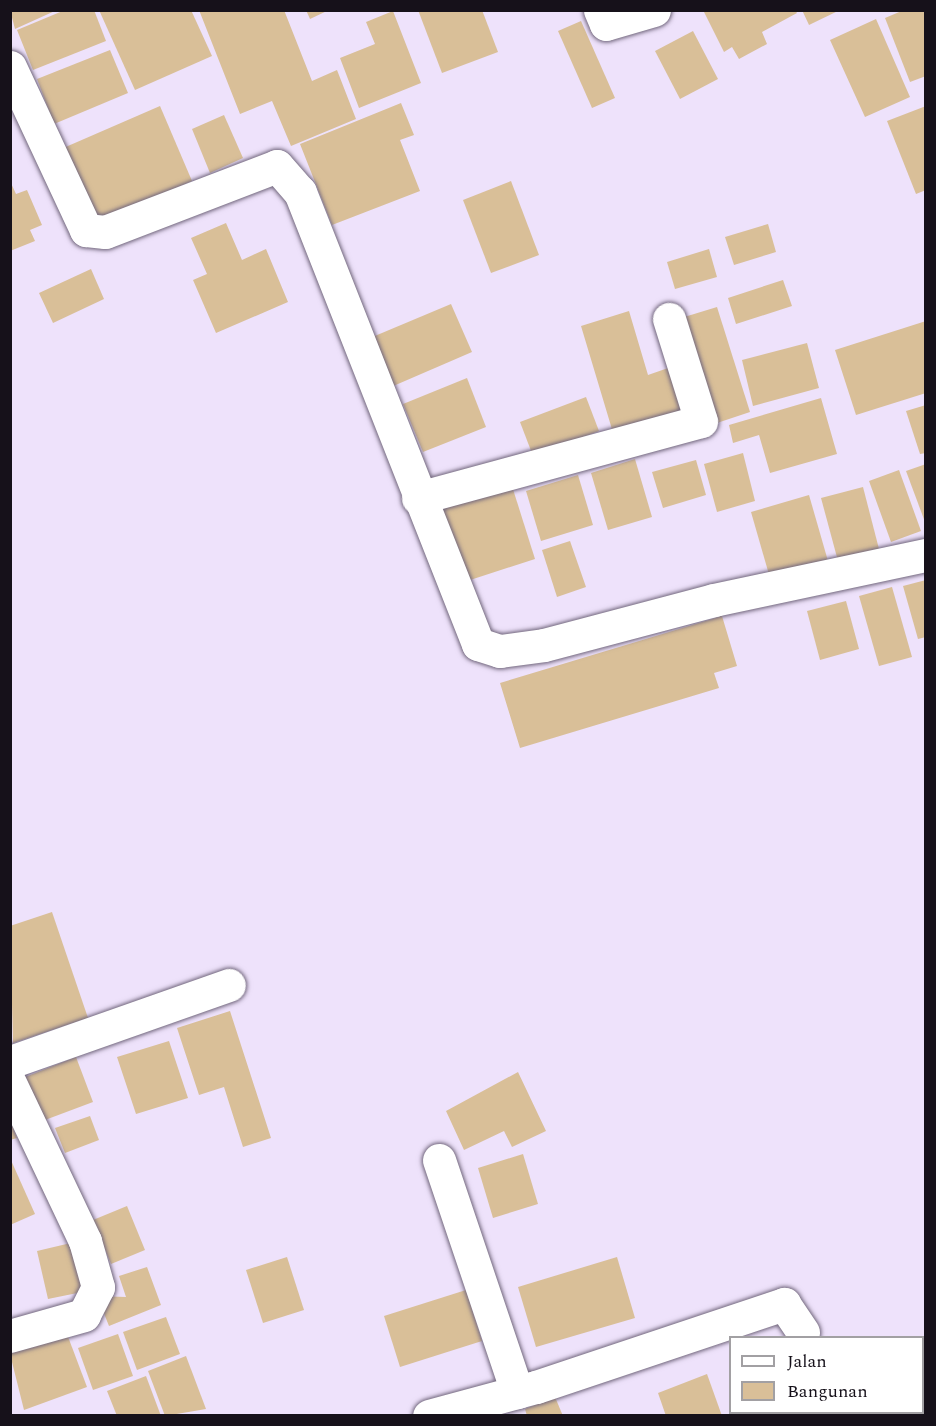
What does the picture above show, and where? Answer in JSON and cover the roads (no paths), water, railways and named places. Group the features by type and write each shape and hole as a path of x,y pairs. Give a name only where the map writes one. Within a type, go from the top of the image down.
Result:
{"street":[{"path":"600,10 606,24 654,10"},
{"path":"10,67 86,230 105,232 277,166 300,192 418,498 478,644 500,651 544,645 714,600 926,555"},
{"path":"418,498 701,421 669,319"},
{"path":"10,1062 229,985"},
{"path":"10,1083 85,1241 98,1287 84,1315 10,1336"},
{"path":"439,1160 517,1392"},
{"path":"429,1416 517,1392 784,1304 803,1332"}]}
